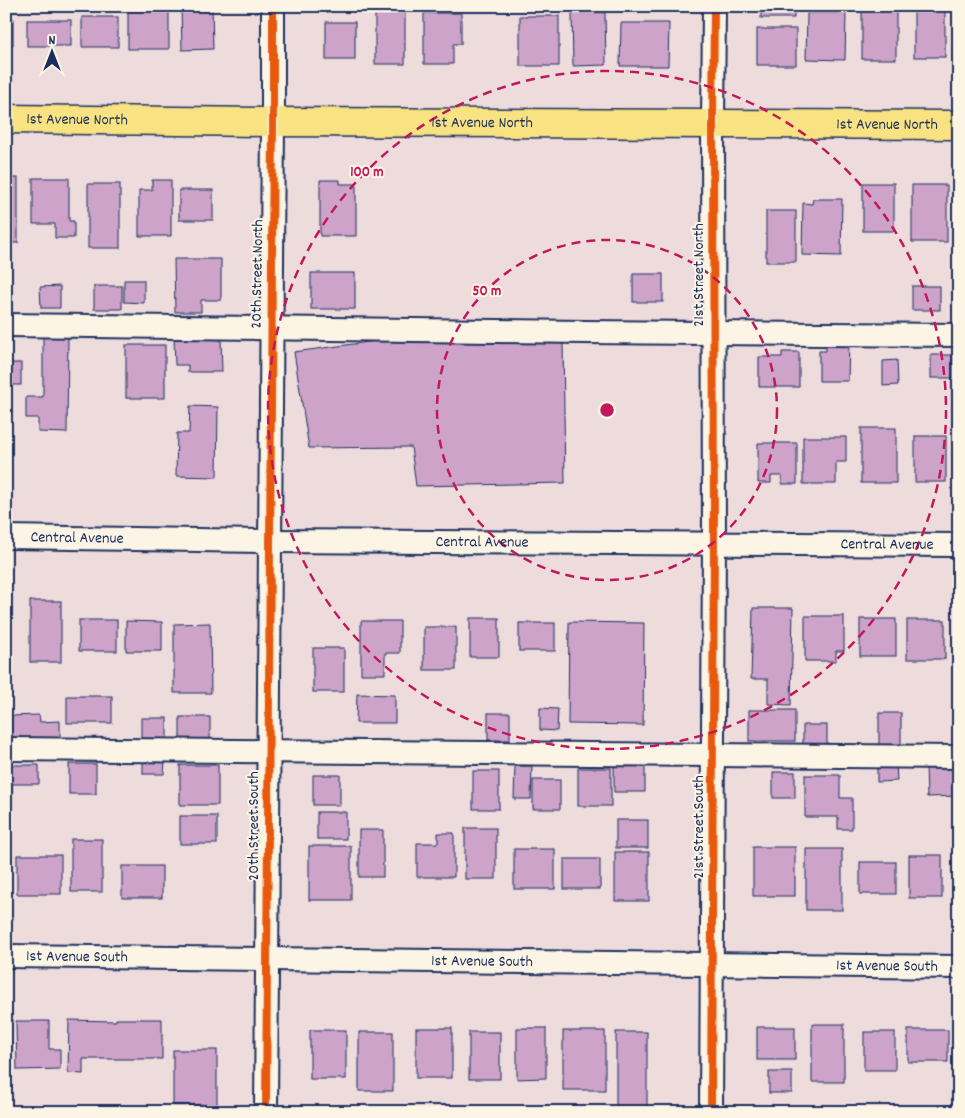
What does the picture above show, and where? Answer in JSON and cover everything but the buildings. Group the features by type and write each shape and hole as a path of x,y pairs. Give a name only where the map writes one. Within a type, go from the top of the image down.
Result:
{"main road":[{"name":"1st Avenue North","path":"6,119 959,125"}],"street":[{"name":"20th Street North","path":"269,541 273,6"},
{"name":"21st Street North","path":"714,6 712,124 714,543"},
{"path":"6,325 713,334 959,335"},
{"name":"Central Avenue","path":"6,538 959,544"},
{"name":"20th Street South","path":"266,1112 269,541"},
{"name":"21st Street South","path":"711,1112 714,543"},
{"path":"6,750 959,757"},
{"name":"1st Avenue South","path":"6,956 959,967"}],"cycle path":[{"path":"266,1112 273,6"},
{"path":"711,1112 714,6"}]}
